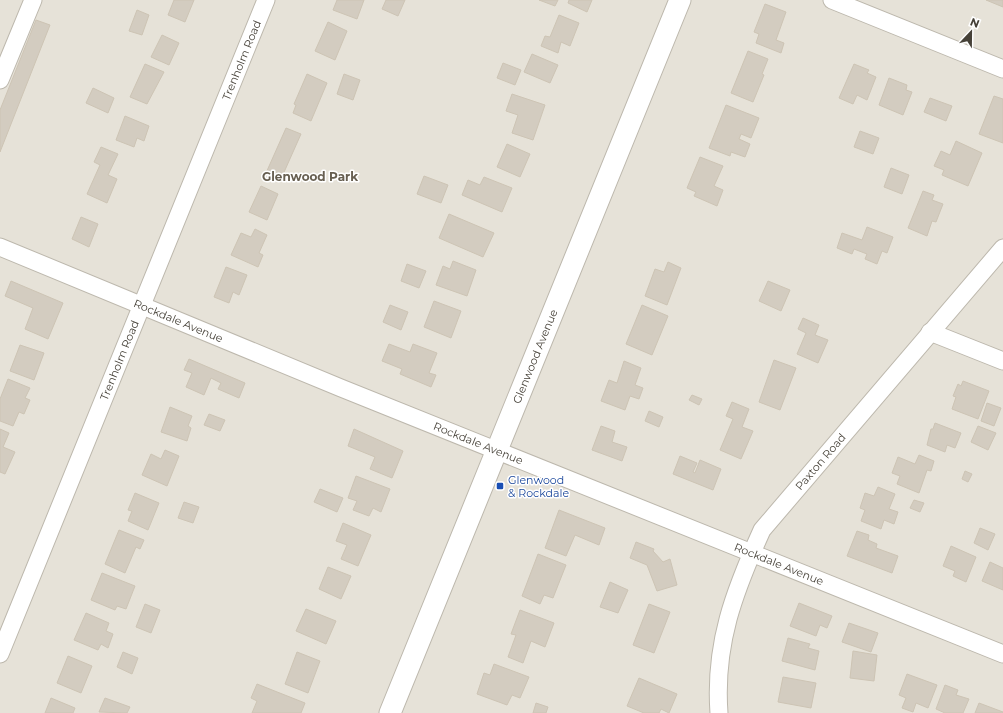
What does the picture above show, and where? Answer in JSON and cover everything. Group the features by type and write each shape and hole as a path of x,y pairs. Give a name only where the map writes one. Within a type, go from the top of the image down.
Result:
{"street":[{"path":"0,80 33,0"},
{"name":"Trenholm Road","path":"0,654 266,0"},
{"name":"Glenwood Avenue","path":"390,713 680,0"},
{"path":"832,0 1003,69"},
{"name":"Rockdale Avenue","path":"0,247 142,306 1003,654"},
{"name":"Paxton Road","path":"719,713 719,670 723,640 734,598 765,524 1003,248"},
{"path":"930,332 1003,361"}],"shaded area":[{"path":"0,0 1003,0 1003,713 0,713"}],"building":[{"path":"174,0 194,0 185,22 168,15"},
{"path":"337,0 364,0 357,19 333,10"},
{"path":"386,0 405,0 398,16 382,9"},
{"path":"539,0 558,0 555,6"},
{"path":"569,0 592,0 587,12 568,3"},
{"path":"986,0 1003,0 1003,7"},
{"path":"765,4 786,12 776,40 784,43 781,53 756,43 759,34 754,32"},
{"path":"137,10 149,15 142,35 129,31"},
{"path":"559,15 579,23 570,46 561,42 558,53 541,46 545,36 550,37"},
{"path":"36,20 50,25 0,152 0,110"},
{"path":"328,22 347,31 335,60 315,51"},
{"path":"162,35 179,43 169,65 151,57"},
{"path":"748,51 768,59 762,74 764,75 753,102 731,93"},
{"path":"532,54 558,65 550,83 524,72"},
{"path":"503,63 521,70 515,85 497,78"},
{"path":"145,64 164,72 147,104 130,97"},
{"path":"854,64 869,70 867,73 876,77 867,100 857,95 853,104 839,98"},
{"path":"307,74 327,83 311,121 293,113 296,105 294,104"},
{"path":"344,74 360,80 353,100 337,94"},
{"path":"889,78 907,85 906,90 912,92 903,115 879,105"},
{"path":"93,88 114,98 108,113 86,103"},
{"path":"512,94 545,105 533,140 512,133 518,115 506,111"},
{"path":"994,96 1003,99 1003,143 979,134"},
{"path":"930,98 952,106 946,121 924,112"},
{"path":"726,105 759,118 751,138 741,134 739,139 750,144 745,157 731,152 730,156 709,148"},
{"path":"125,116 149,126 144,141 137,138 134,147 116,140"},
{"path":"286,128 301,134 281,179 266,173"},
{"path":"860,131 879,138 873,154 854,147"},
{"path":"956,141 982,153 968,186 942,175 944,170 934,166 941,151 950,155"},
{"path":"507,144 530,154 520,177 497,167"},
{"path":"101,147 118,154 108,175 117,179 107,203 87,194 100,165 94,162"},
{"path":"700,157 723,166 714,186 723,190 717,206 694,196 696,192 687,188"},
{"path":"891,168 909,175 902,194 884,187"},
{"path":"424,176 448,185 441,203 417,194"},
{"path":"484,177 512,188 502,212 462,195 468,180 480,185"},
{"path":"261,186 278,194 267,220 249,212"},
{"path":"923,191 934,195 932,200 943,204 936,222 932,221 927,236 908,228"},
{"path":"449,214 494,233 483,257 439,238"},
{"path":"81,217 98,224 89,247 72,239"},
{"path":"867,227 893,237 887,253 882,251 877,264 865,259 867,254 854,249 852,254 837,248 842,233 862,240"},
{"path":"255,229 267,235 259,253 263,255 258,267 231,255 241,233 251,237"},
{"path":"453,261 476,270 467,296 436,285 443,266 450,269"},
{"path":"668,262 681,268 667,305 645,296 655,269 664,272"},
{"path":"407,264 426,271 419,288 401,281"},
{"path":"226,267 247,275 239,295 233,292 229,303 214,297"},
{"path":"11,281 63,303 48,339 25,329 33,308 5,296"},
{"path":"768,281 790,290 781,311 759,301"},
{"path":"434,301 461,311 451,338 424,327"},
{"path":"390,305 408,312 401,330 383,322"},
{"path":"642,305 668,316 652,355 626,344"},
{"path":"803,318 819,325 815,335 828,340 818,363 797,354 806,333 798,329"},
{"path":"389,344 410,352 413,344 437,353 429,373 436,375 431,387 400,374 402,369 382,361"},
{"path":"20,345 44,353 34,380 10,371"},
{"path":"189,359 245,383 239,398 218,389 221,383 211,378 204,395 186,387 192,373 184,370"},
{"path":"774,360 796,368 780,410 759,402"},
{"path":"624,361 641,368 635,385 643,388 639,399 630,396 625,410 601,401 609,380 617,383"},
{"path":"8,379 30,388 25,398 30,400 24,414 19,412 13,426 0,421 0,399"},
{"path":"963,381 989,391 978,419 952,409 956,397 953,396 958,384 961,386"},
{"path":"692,395 702,399 699,405 689,400"},
{"path":"732,402 749,409 742,427 753,431 741,459 720,450 733,419 726,416"},
{"path":"987,403 1001,408 994,426 981,421"},
{"path":"170,407 192,416 188,426 191,428 187,441 161,432"},
{"path":"649,411 663,417 659,427 645,421"},
{"path":"209,414 225,420 220,431 204,425"},
{"path":"935,423 961,433 955,448 947,445 945,452 927,445 931,429 933,429"},
{"path":"601,426 615,431 612,442 627,447 622,461 592,450"},
{"path":"978,426 996,433 988,450 971,442"},
{"path":"0,429 9,433 3,447 15,452 5,474 0,472"},
{"path":"354,429 403,451 392,478 370,469 375,457 348,446"},
{"path":"165,450 179,456 167,486 142,475 151,454 161,459"},
{"path":"919,455 934,461 931,471 927,470 919,493 897,484 900,476 892,473 898,457 915,464"},
{"path":"680,456 697,463 693,472 695,473 700,460 721,469 713,490 673,474"},
{"path":"965,471 972,474 968,482 962,479"},
{"path":"356,476 390,489 381,512 373,508 369,516 353,510 357,501 348,498"},
{"path":"878,487 895,494 889,509 898,512 894,524 884,520 881,529 861,521 865,510 860,508 865,493 874,496"},
{"path":"320,489 343,498 337,512 314,502"},
{"path":"135,493 159,503 148,530 128,521 132,511 128,510"},
{"path":"914,500 924,503 920,512 910,508"},
{"path":"184,502 199,507 193,523 178,518"},
{"path":"559,510 605,528 599,545 575,535 566,556 545,548"},
{"path":"343,523 371,535 358,566 341,559 347,545 336,541"},
{"path":"980,528 995,534 988,550 974,543"},
{"path":"119,530 144,540 140,549 136,547 125,573 105,564"},
{"path":"857,531 869,535 868,540 877,544 876,548 898,556 892,573 847,556"},
{"path":"636,542 654,549 653,551 663,562 670,559 677,585 657,591 647,565 630,558"},
{"path":"951,546 976,557 966,582 953,576 955,571 943,566"},
{"path":"538,554 566,565 553,598 544,595 540,604 522,596"},
{"path":"990,562 1003,568 1003,590 982,581"},
{"path":"328,567 351,576 341,599 319,589"},
{"path":"102,573 135,586 126,609 117,606 115,610 91,600"},
{"path":"610,582 628,590 618,613 600,607"},
{"path":"799,603 832,616 827,628 820,625 816,636 790,626"},
{"path":"145,604 160,610 151,633 136,627"},
{"path":"649,604 670,612 654,653 633,645"},
{"path":"306,609 336,621 326,644 296,631"},
{"path":"520,610 554,623 545,647 531,641 523,663 508,657 516,635 511,634"},
{"path":"86,613 109,623 106,631 113,634 108,648 101,644 98,650 74,640"},
{"path":"849,623 878,633 871,652 842,642"},
{"path":"788,638 810,644 808,648 819,651 815,670 782,661"},
{"path":"853,651 877,655 874,681 850,678"},
{"path":"123,652 138,658 132,674 117,667"},
{"path":"297,652 320,661 308,693 285,684"},
{"path":"68,656 92,666 81,693 57,683"},
{"path":"494,664 529,677 520,698 512,695 507,705 477,694 484,673 490,675"},
{"path":"907,674 937,685 928,708 916,703 913,712 902,708 906,698 899,695"},
{"path":"783,677 816,683 811,708 778,702"},
{"path":"639,678 677,694 669,713 661,709 659,713 644,713 627,706"},
{"path":"257,684 305,703 301,713 252,713 257,701 251,698"},
{"path":"945,685 958,690 956,695 969,699 963,713 945,713 936,709"},
{"path":"51,698 75,708 73,713 45,713"},
{"path":"105,698 130,707 127,713 99,712"},
{"path":"536,703 548,707 546,713 533,713"},
{"path":"979,703 1003,712 1003,713 975,713"}],"place":[{"name":"Glenwood & Rockdale","path":"500,486"}],"district":[{"name":"Glenwood Park","path":"310,177"}]}
